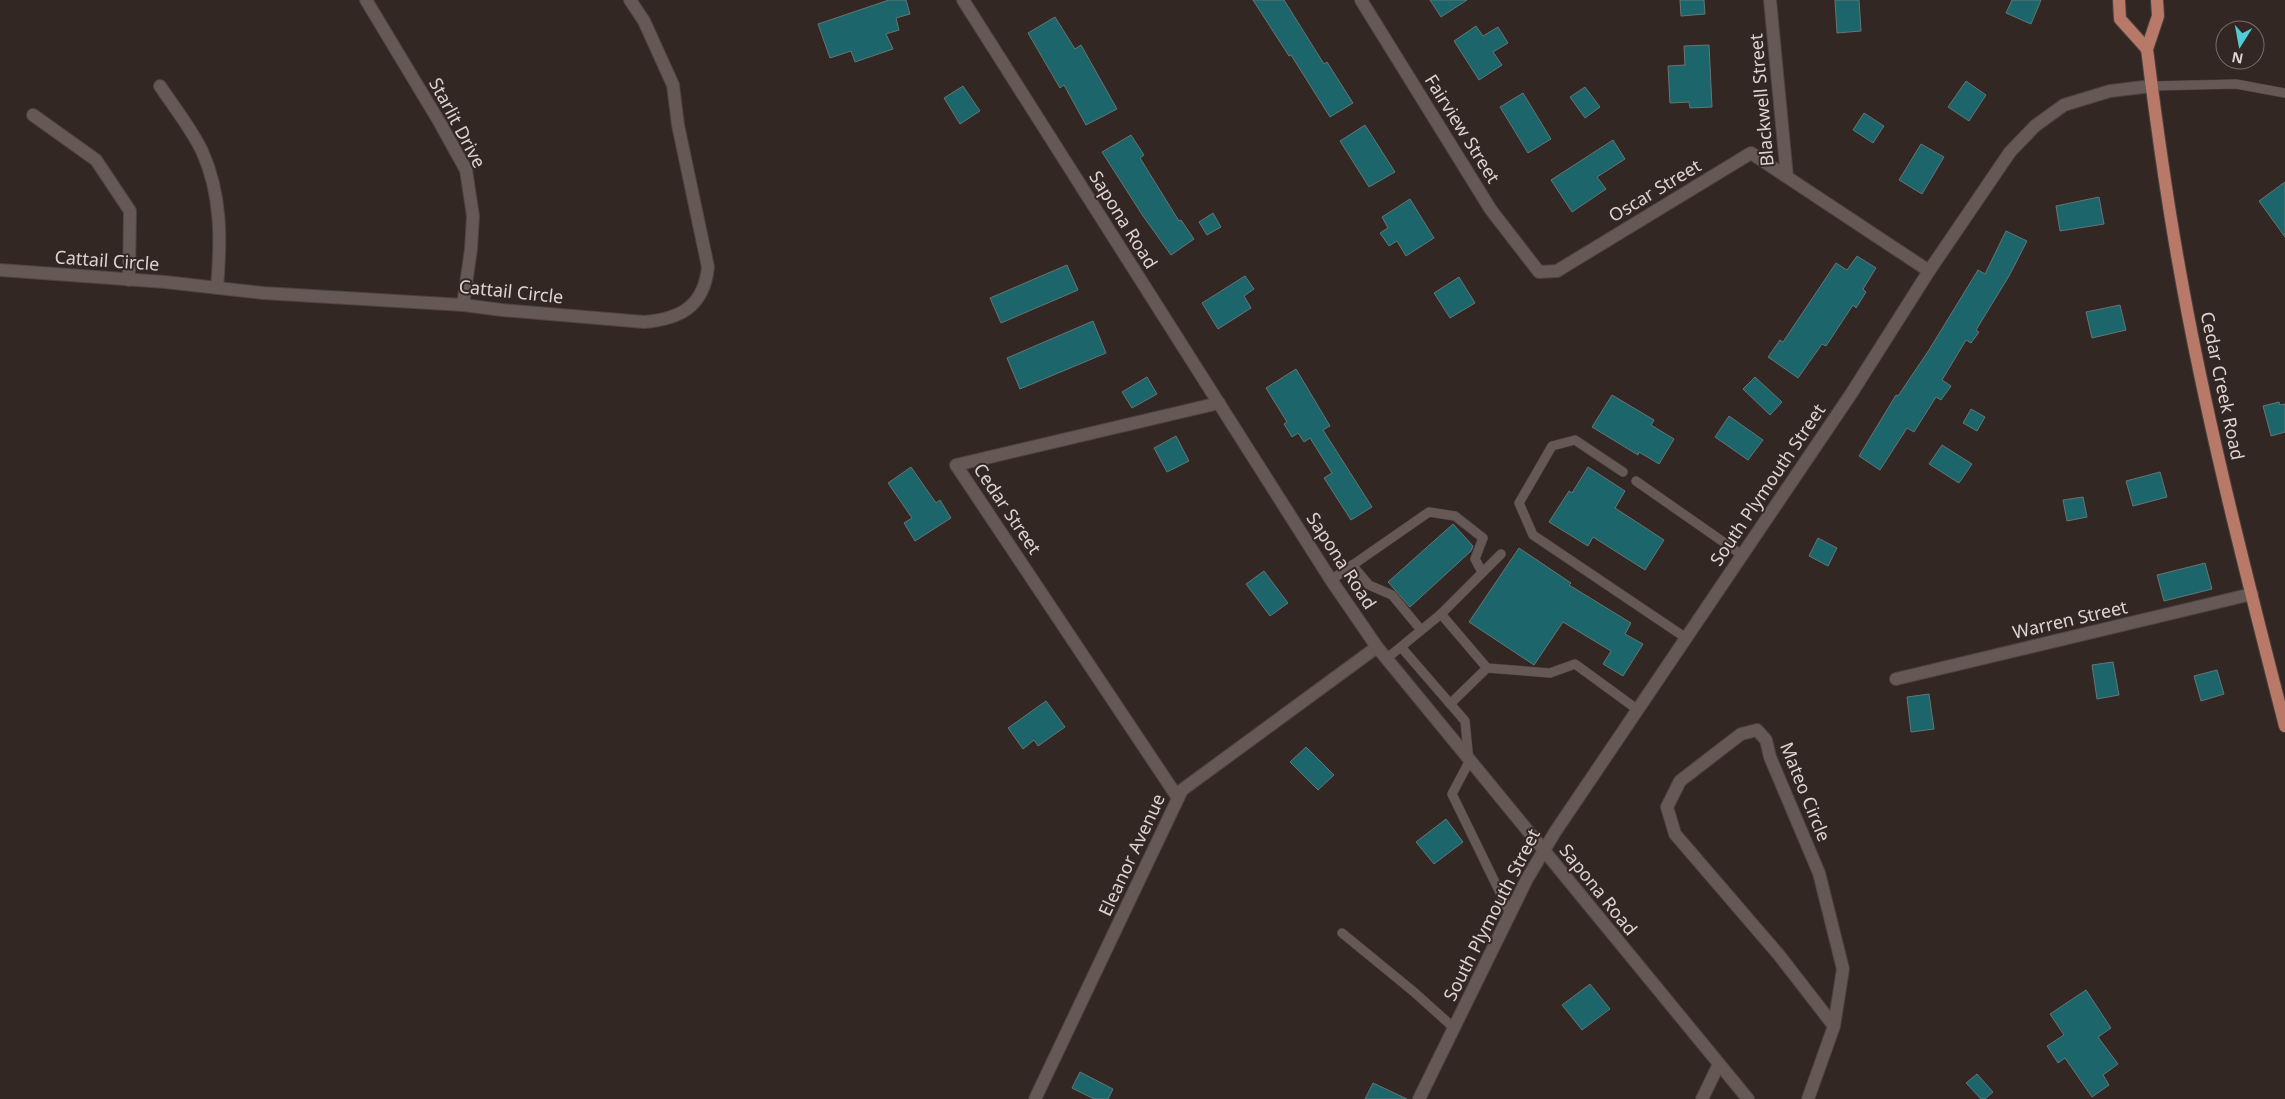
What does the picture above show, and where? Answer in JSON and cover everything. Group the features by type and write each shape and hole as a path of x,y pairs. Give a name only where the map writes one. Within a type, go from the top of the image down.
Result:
{"main road":[{"path":"2119,0 2120,18 2147,49"},
{"name":"Cedar Creek Road","path":"2157,0 2158,16 2147,49 2179,265 2199,366 2285,726"}],"street":[{"name":"Starlit Drive","path":"366,0 466,170 473,216 471,249 463,305"},
{"name":"Cattail Circle","path":"0,270 263,293 463,305 644,322 677,316 691,307 701,295 707,281 708,267 678,125 673,85 644,22 630,0"},
{"name":"Sapona Road","path":"963,0 1331,580 1377,647 1469,762 1748,1099"},
{"name":"Fairview Street","path":"1361,0 1491,210 1539,272"},
{"name":"Blackwell Street","path":"1770,0 1786,176 1929,271"},
{"path":"160,86 201,150 212,178 220,225 217,288"},
{"name":"South Plymouth Street","path":"1419,1099 1510,913 1543,851 1851,394 1929,271 2010,152 2035,126 2064,105 2110,91 2152,86"},
{"path":"33,115 96,160 130,211 129,280"},
{"name":"Oscar Street","path":"1539,272 1557,271 1751,153 1786,176"},
{"name":"Cedar Street","path":"1178,798 956,465 1219,403"},
{"name":"Warren Street","path":"1896,679 2252,594"},
{"name":"Eleanor Avenue","path":"1035,1099 1182,790 1377,647"},
{"name":"Mateo Circle","path":"1808,1099 1834,1026 1843,969 1819,873 1770,758 1766,740 1757,730 1741,734 1680,781 1667,807 1675,834 1780,956 1834,1026"},
{"path":"1702,1099 1719,1064"}],"lane":[{"name":"South Plymouth Street","path":"2152,86 2236,84 2285,93"},
{"path":"1623,472 1575,440 1552,446 1518,503 1533,535 1686,638"},
{"path":"1636,481 1742,555"},
{"path":"1331,580 1429,512 1455,516 1483,538 1475,558 1482,572"},
{"path":"1386,659 1441,614 1502,554"},
{"path":"1352,566 1369,584 1392,596 1421,630"},
{"path":"1441,614 1487,668 1550,673 1574,664 1638,710"},
{"path":"1401,647 1465,721 1469,762 1452,794 1510,913"},
{"path":"1450,704 1487,668"},
{"path":"1342,933 1414,992 1454,1028"}],"building":[{"path":"889,0 906,0 910,14 896,18 899,30 886,34 893,49 855,62 851,51 830,58 818,24"},
{"path":"1253,0 1284,0 1324,64 1327,62 1353,103 1330,117 1291,55 1289,56"},
{"path":"1430,0 1467,0 1441,17"},
{"path":"1680,0 1704,0 1705,14 1681,16"},
{"path":"1835,0 1859,0 1861,31 1837,33"},
{"path":"2012,0 2041,0 2031,24 2006,13"},
{"path":"1055,17 1075,49 1081,45 1117,109 1086,125 1064,85 1060,88 1028,33"},
{"path":"1476,26 1483,36 1498,27 1508,43 1493,52 1502,65 1479,80 1454,41"},
{"path":"1709,45 1712,107 1690,108 1689,102 1670,103 1668,66 1685,65 1684,46"},
{"path":"1966,81 1986,95 1969,121 1948,107"},
{"path":"963,86 980,111 960,124 944,98"},
{"path":"1585,87 1600,107 1585,118 1570,97"},
{"path":"1523,93 1551,139 1528,153 1500,107"},
{"path":"1864,113 1884,126 1873,143 1853,130"},
{"path":"1365,125 1395,172 1369,187 1340,141"},
{"path":"1131,135 1144,155 1140,158 1179,221 1181,220 1194,239 1171,255 1143,216 1102,152"},
{"path":"1613,140 1625,159 1597,177 1606,189 1572,212 1551,180"},
{"path":"1921,144 1944,157 1922,194 1899,180"},
{"path":"2285,182 2285,237 2259,201"},
{"path":"2099,197 2104,224 2060,231 2056,206"},
{"path":"1410,199 1434,238 1406,256 1397,241 1389,246 1380,233 1388,228 1382,217"},
{"path":"1213,213 1221,227 1207,235 1199,222"},
{"path":"2006,231 2027,241 2009,276 1976,330 1979,332 1971,343 1966,340 1942,380 1951,386 1941,400 1936,397 1914,432 1907,428 1880,470 1859,456 1896,395 1898,396 1929,350 1978,270 1985,274"},
{"path":"1857,256 1876,268 1863,289 1866,292 1856,308 1853,305 1826,346 1822,344 1798,378 1768,357 1780,340 1783,342 1836,263 1847,270"},
{"path":"1067,265 1078,290 1001,323 990,298"},
{"path":"1245,276 1254,289 1244,296 1251,308 1218,329 1202,303"},
{"path":"1459,277 1475,303 1450,318 1434,293"},
{"path":"2120,305 2126,330 2092,338 2086,312"},
{"path":"1093,321 1106,353 1020,389 1007,358"},
{"path":"1296,369 1330,426 1323,430 1372,507 1351,520 1324,478 1332,473 1310,438 1304,442 1298,433 1292,437 1284,424 1287,422 1266,388"},
{"path":"1147,377 1157,394 1132,408 1122,392"},
{"path":"1755,377 1782,402 1770,415 1743,389"},
{"path":"1612,395 1654,420 1651,425 1674,439 1659,464 1639,452 1638,455 1592,427"},
{"path":"2279,402 2280,405 2285,404 2285,432 2271,436 2263,406"},
{"path":"1971,409 1985,417 1977,431 1963,423"},
{"path":"1729,416 1763,440 1748,460 1715,437"},
{"path":"1176,436 1189,461 1167,472 1154,448"},
{"path":"1942,445 1972,464 1959,483 1929,464"},
{"path":"911,467 936,503 940,500 951,518 915,541 904,523 912,518 888,483"},
{"path":"1588,467 1625,491 1615,508 1664,540 1645,570 1593,537 1588,546 1549,522 1569,491 1572,493"},
{"path":"2160,472 2167,497 2133,506 2126,481"},
{"path":"2083,497 2087,517 2067,521 2063,500"},
{"path":"1453,524 1473,546 1471,551 1410,607 1388,582"},
{"path":"1818,538 1837,548 1828,566 1809,556"},
{"path":"1519,548 1571,583 1569,585 1631,623 1625,634 1643,644 1623,676 1603,664 1611,651 1563,622 1534,665 1469,622"},
{"path":"2205,563 2212,589 2164,601 2157,575"},
{"path":"1264,571 1288,603 1270,616 1246,584"},
{"path":"2113,662 2119,695 2097,699 2092,665"},
{"path":"2217,670 2224,694 2201,701 2194,676"},
{"path":"1929,694 1934,729 1911,732 1907,697"},
{"path":"1046,701 1065,727 1038,746 1034,740 1023,749 1008,728"},
{"path":"1306,747 1334,775 1318,790 1290,762"},
{"path":"1446,819 1463,842 1434,864 1416,842"},
{"path":"1590,984 1610,1009 1582,1030 1562,1005"},
{"path":"2086,990 2111,1028 2098,1037 2118,1064 2103,1075 2109,1085 2092,1097 2065,1058 2058,1063 2047,1046 2064,1035 2050,1014"},
{"path":"1080,1072 1113,1089 1108,1099 1094,1099 1072,1088"},
{"path":"1977,1074 1993,1092 1985,1099 1981,1099 1966,1083"},
{"path":"1373,1083 1407,1099 1365,1099"}]}
